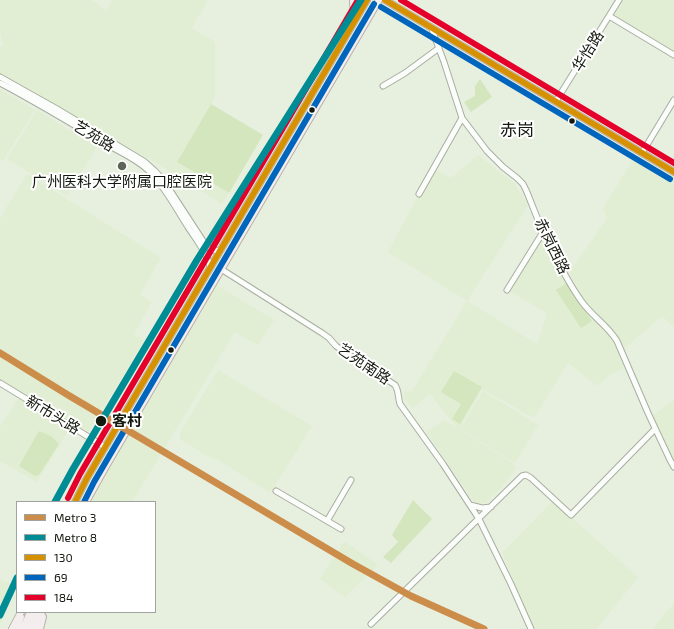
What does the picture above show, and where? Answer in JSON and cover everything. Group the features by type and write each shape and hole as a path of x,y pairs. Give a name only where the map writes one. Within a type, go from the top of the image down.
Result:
{"main road":[{"path":"353,0 354,23"},
{"path":"76,501 90,473 219,251 367,0"},
{"path":"87,501 379,0"},
{"path":"385,0 674,172"},
{"path":"392,0 460,41 476,54"},
{"path":"12,629 21,613"},
{"path":"17,629 22,613"},
{"path":"23,629 30,613"},
{"path":"29,629 36,613"},
{"path":"35,629 43,613"},
{"path":"40,629 43,613"}],"street":[{"name":"华怡路","path":"556,102 619,0"},
{"path":"609,16 674,55"},
{"name":"赤岗西路","path":"431,27 462,118 487,151 523,184 543,232 573,289 588,309 613,335 617,342 655,429 674,467"},
{"path":"383,86 405,73 439,48"},
{"name":"艺苑路","path":"0,77 136,156 150,166 167,185 204,244 210,249 219,251"},
{"name":"艺苑路","path":"0,83 126,155 149,171 158,181 196,238 208,258 210,267"},
{"path":"642,153 674,100"},
{"path":"419,194 462,118"},
{"path":"507,290 543,232"},
{"name":"艺苑南路","path":"221,269 322,333 336,346 395,385 398,389 398,400 400,404 443,464 479,519 514,591 530,629"},
{"name":"新市头路","path":"0,383 105,447"},
{"path":"371,624 522,476 526,475 531,478 571,514 655,429"},
{"path":"327,521 351,480"},
{"path":"276,491 341,529"},
{"path":"470,505 482,508 491,507"}],"shaded area":[{"path":"0,0 92,0 106,10 112,0 208,0 192,28 215,42 215,98 177,162 229,193 222,204 148,158 115,142 0,76 0,47 3,46 0,32"},
{"path":"621,0 674,0 674,53 612,15"},
{"path":"480,79 492,97 471,112 464,102 475,96 475,86"},
{"path":"0,89 35,110 3,161 0,159"},
{"path":"211,104 263,135 229,193 177,162"},
{"path":"37,110 97,147 67,196 7,159"},
{"path":"478,155 515,184 528,205 467,301 388,252 433,168 451,178"},
{"path":"636,155 674,177 674,327 662,316 625,348 589,309 569,272 607,219 603,208"},
{"path":"27,174 161,258 140,294 152,302 134,334 145,341 88,432 0,379 0,218"},
{"path":"542,233 596,322 611,336 624,368 611,374 597,386 568,363 534,418 482,389 459,429 508,460 516,466 516,469 486,503 478,504 474,502 426,432 444,420 457,428 430,394 413,408 403,398 404,392 412,391 467,301 537,344 547,313 507,290"},
{"path":"567,283 592,321 581,328 556,290"},
{"path":"215,284 274,320 258,345 235,332 133,501 89,501"},
{"path":"218,370 312,426 270,493 215,458 213,459 181,440 179,435"},
{"path":"454,371 482,387 460,424 452,419 461,404 441,392"},
{"path":"483,391 538,425 515,463 460,429"},
{"path":"19,398 69,429 37,482 0,461 0,426"},
{"path":"674,400 674,461 652,416"},
{"path":"39,431 51,436 59,444 39,475 35,476 19,466"},
{"path":"413,500 432,519 391,563 383,557 398,542 392,535"},
{"path":"553,501 638,577 597,629 534,629 502,553"},
{"path":"344,541 378,565 345,597 320,579"},
{"path":"0,579 16,587 16,589 0,624"},
{"path":"674,603 674,629 653,629 653,628"}],"metro line":[{"name":"8","path":"56,501 197,260 361,0"},
{"name":"3","path":"0,353 353,564 411,596 484,629"},
{"name":"8","path":"0,615 16,580"}],"transit line":[{"name":"184","path":"68,498 80,474 358,0"},
{"name":"130","path":"76,501 87,478 367,0"},
{"name":"130","path":"385,0 674,172"},
{"name":"184","path":"401,0 674,163"},
{"name":"69","path":"84,501 94,482 374,4"},
{"name":"69","path":"381,7 670,179"}],"place":[{"name":"广州医科大学附属口腔医院","path":"122,166"},
{"name":"客村","path":"101,421"}],"district":[{"name":"赤岗","path":"517,130"}]}
